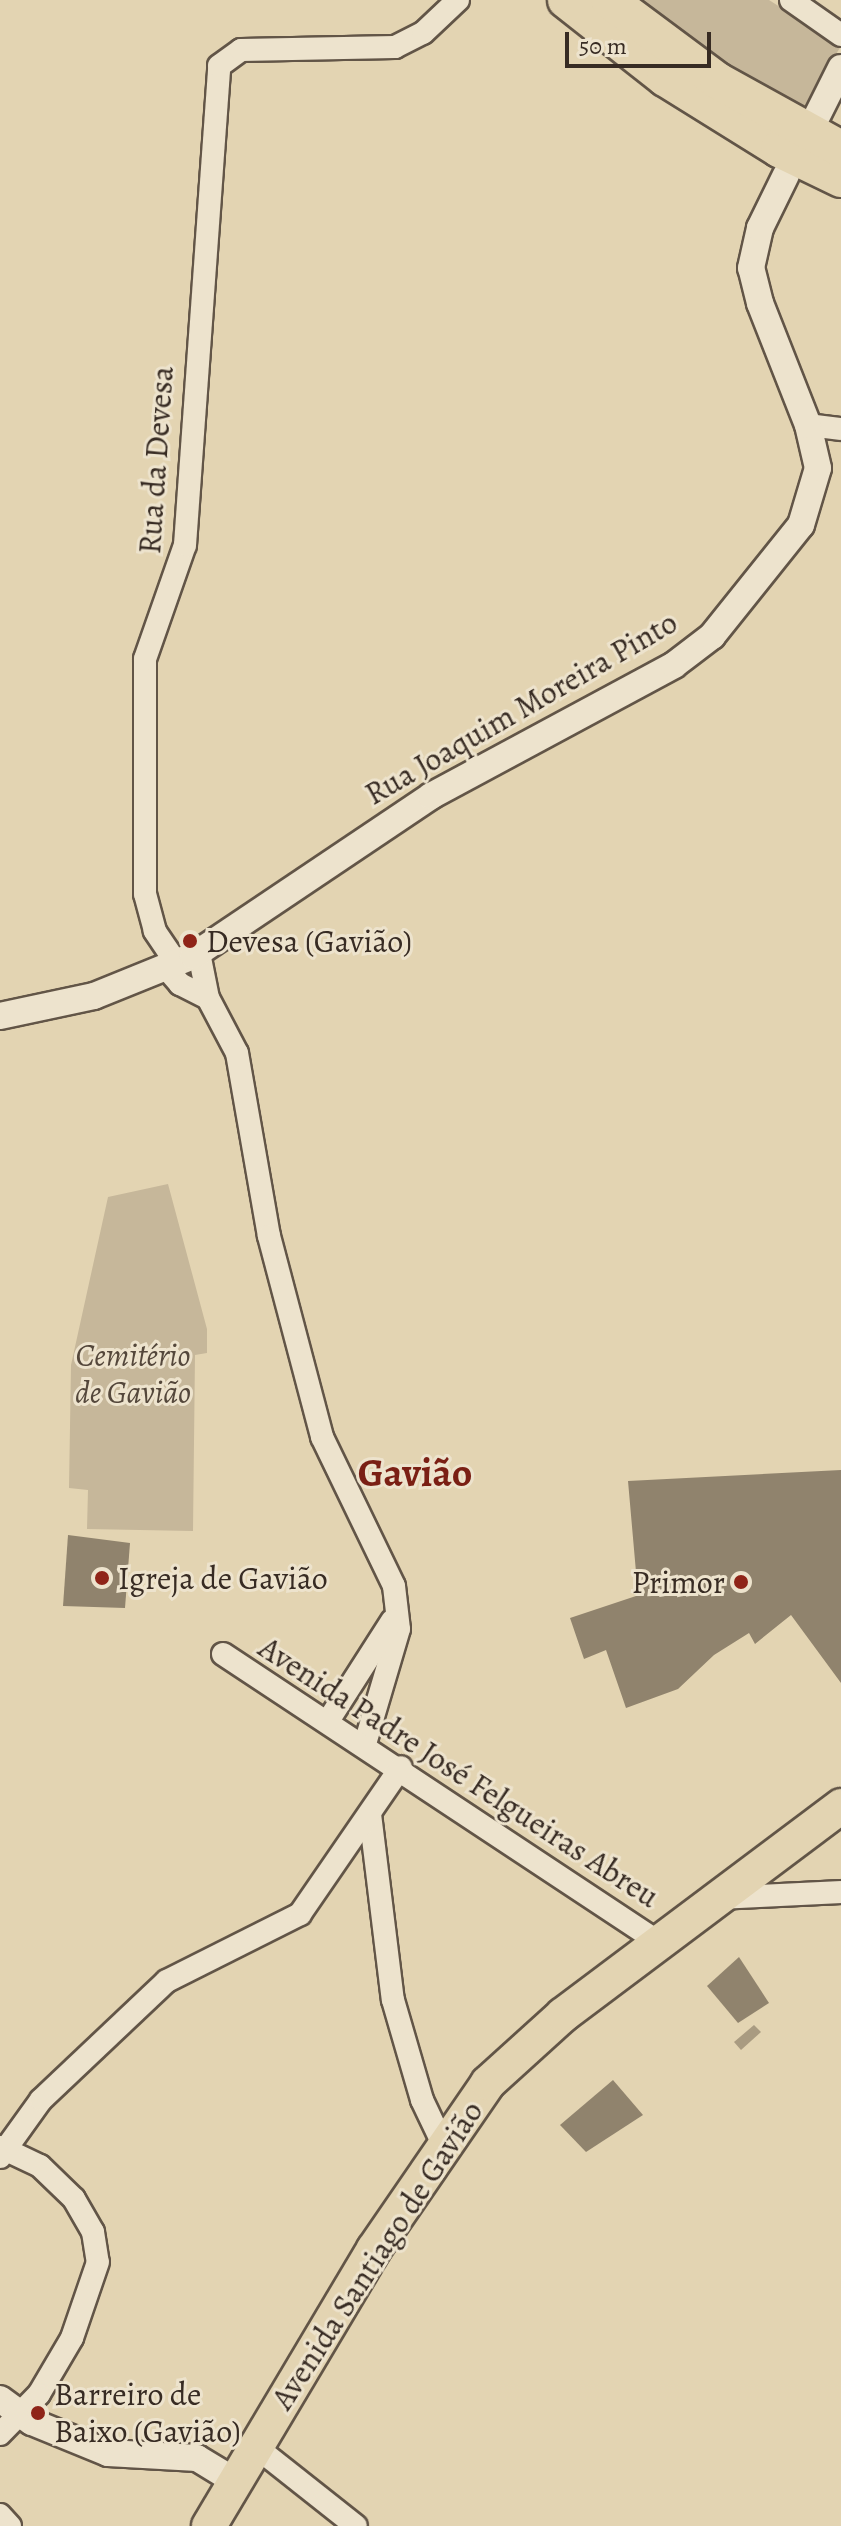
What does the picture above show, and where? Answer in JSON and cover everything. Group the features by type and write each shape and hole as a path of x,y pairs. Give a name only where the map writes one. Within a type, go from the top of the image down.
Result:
{"highway":[{"path":"566,0 709,107 841,179"},
{"path":"609,0 718,81 841,149"}],"main road":[{"name":"Avenida Santiago de Gavião","path":"209,2526 443,2144 488,2083 527,2044 841,1806"}],"street":[{"name":"Rua da Devesa","path":"181,962 155,931 145,894 145,659 185,545 219,66 241,50 395,47 423,33 458,0"},
{"path":"791,0 841,35"},
{"path":"816,118 841,68"},
{"name":"Rua Joaquim Moreira Pinto","path":"0,1016 80,1000 181,962 431,796 674,665 712,636 792,539 811,502 818,468 808,425 760,303 751,268 760,228 786,175"},
{"path":"808,425 841,429"},
{"path":"181,962 180,984 208,998"},
{"path":"181,962 208,998 237,1053 269,1236 322,1437 359,1504 398,1605 394,1648 365,1744"},
{"path":"328,1721 382,1641 398,1605"},
{"name":"Avenida Padre José Felgueiras Abreu","path":"223,1654 401,1767 660,1943"},
{"path":"0,2434 9,2407 39,2394 72,2338 94,2283 97,2246 74,2199 40,2166 2,2151 41,2100 167,1981 300,1914 401,1767"},
{"path":"370,1814 393,2000 422,2100 443,2144"},
{"path":"718,1898 841,1892"},
{"path":"9,2407 108,2453 197,2458 235,2481"},
{"path":"256,2447 356,2526"},
{"path":"0,2515 10,2526"}],"green space":[{"path":"625,0 769,0 841,46 803,108 765,93"},
{"name":"Cemitério de Gavião","path":"168,1184 207,1329 207,1353 195,1355 193,1531 87,1529 88,1490 69,1488 71,1365 108,1197"}],"shaded area":[{"path":"754,2025 761,2032 741,2050 734,2042"}],"building":[{"name":"Primor","path":"841,1470 841,1683 791,1615 755,1644 749,1633 714,1655 678,1689 626,1708 606,1650 584,1659 570,1618 645,1593 636,1572 628,1481"},
{"path":"68,1535 130,1543 125,1608 63,1606"},
{"path":"739,1957 769,2003 738,2023 707,1986"},
{"path":"613,2080 643,2115 586,2152 560,2125"}],"place":[{"name":"Devesa (Gavião)","path":"190,941"},
{"name":"Igreja de Gavião","path":"102,1578"},
{"name":"Primor","path":"741,1582"},
{"name":"Barreiro de Baixo (Gavião)","path":"38,2413"}],"district":[{"name":"Gavião","path":"415,1473"}]}
